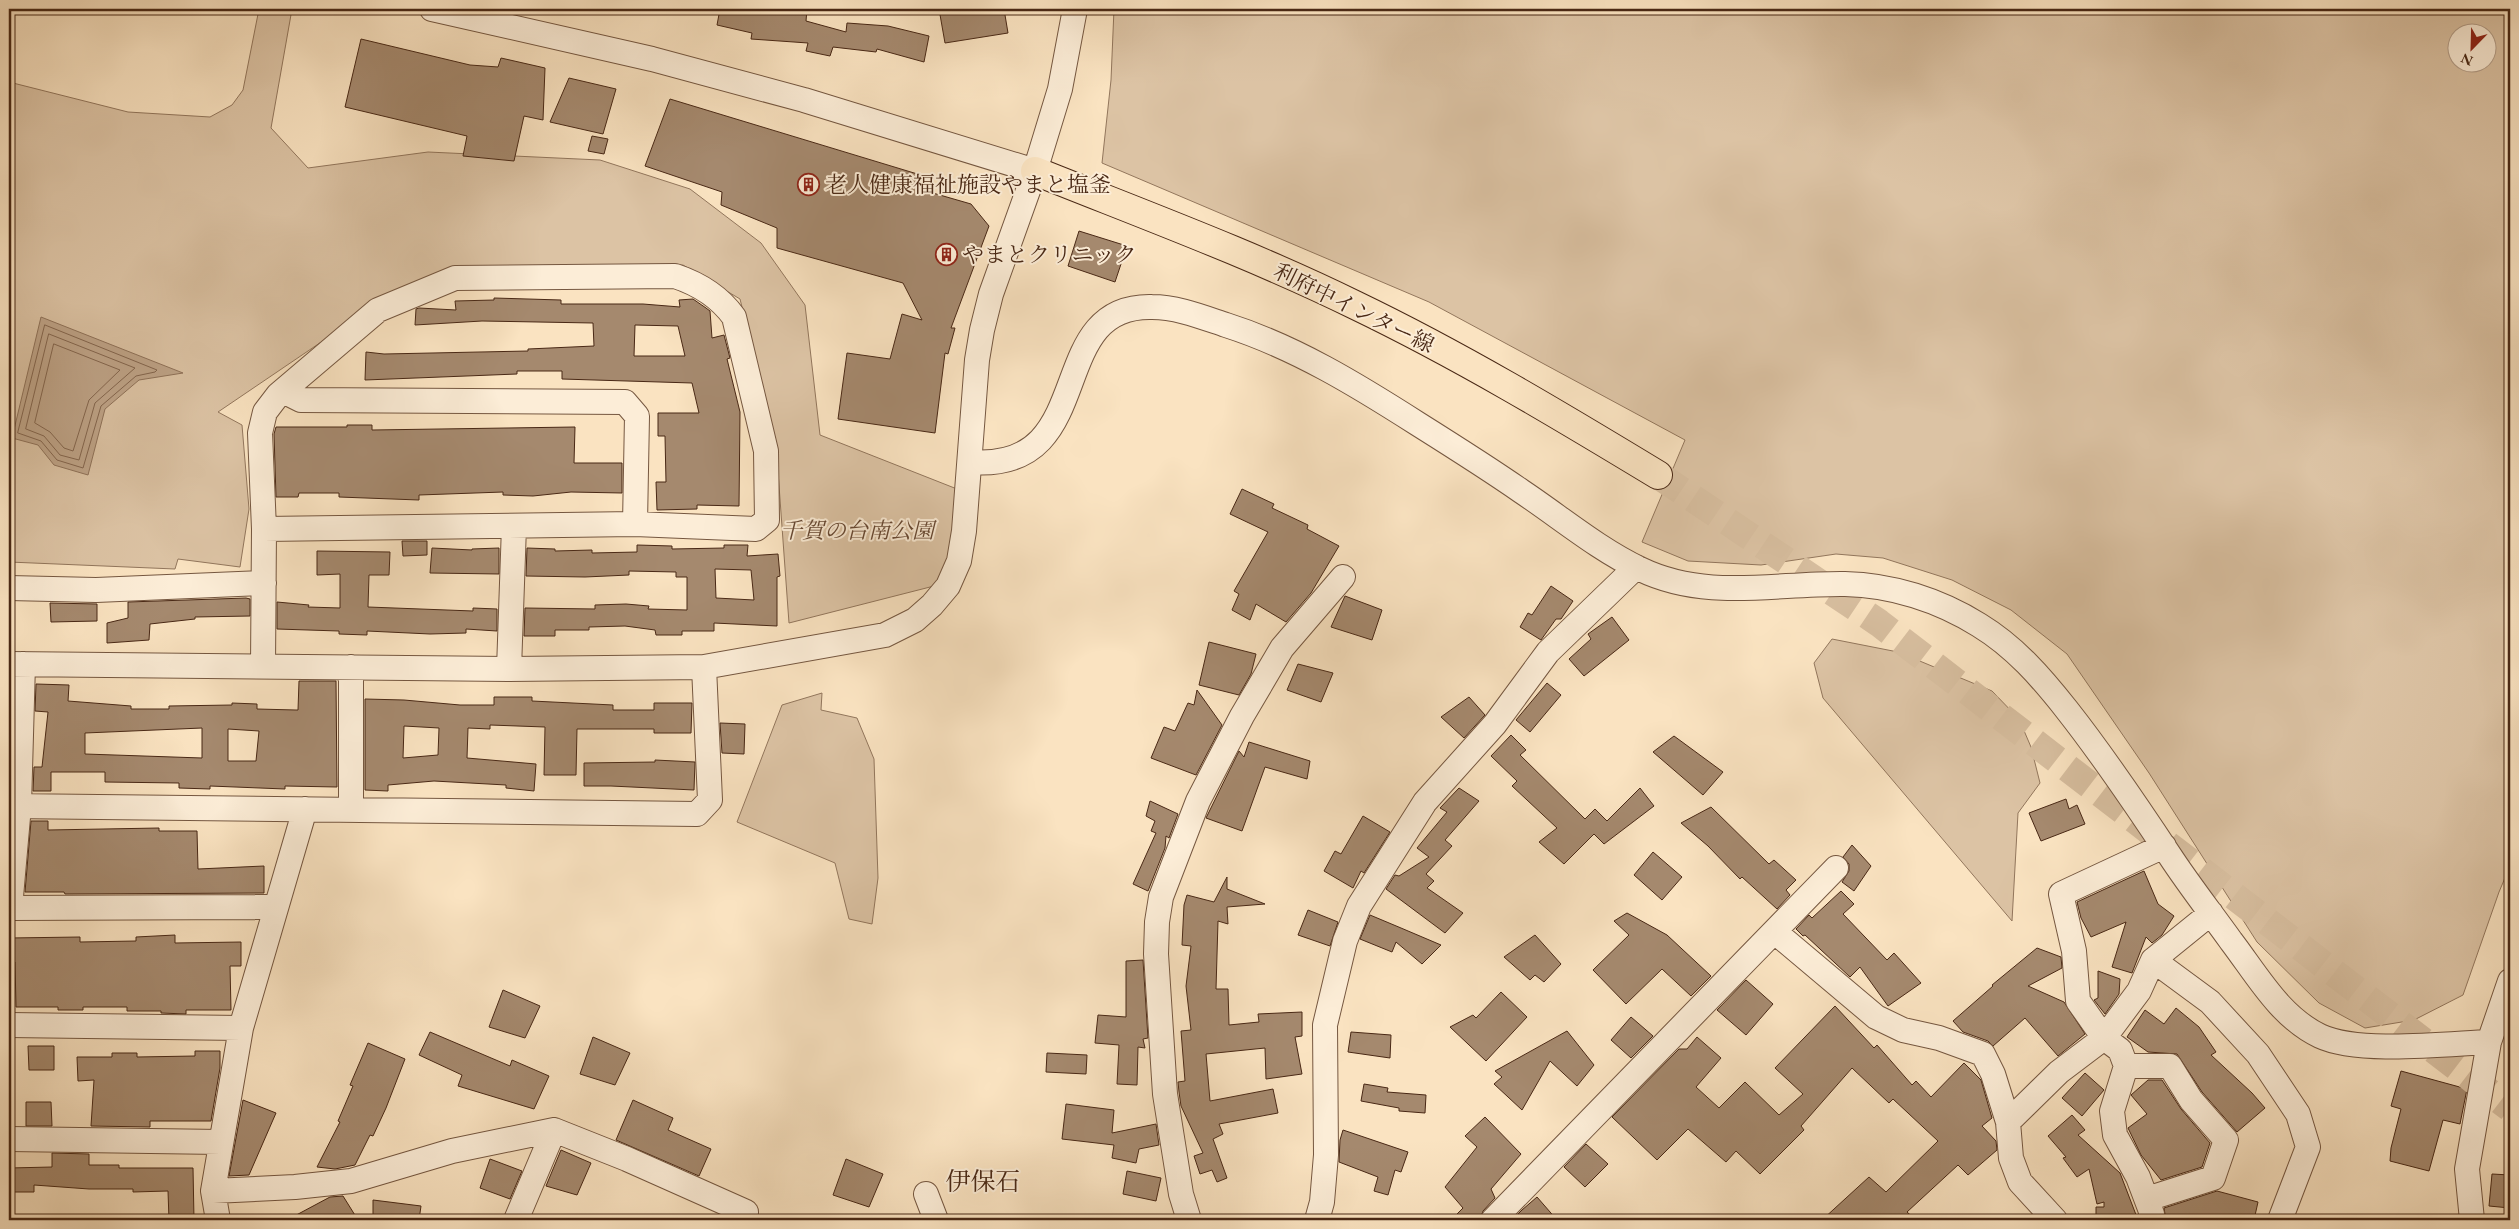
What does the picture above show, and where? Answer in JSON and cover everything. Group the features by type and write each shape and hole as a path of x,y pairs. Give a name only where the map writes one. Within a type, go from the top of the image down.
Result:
{"main road":[{"name":"利府中インター線","path":"1034,171 1160,220 1355,304 1508,385 1658,475"}],"street":[{"path":"432,9 652,59 804,100 1034,171"},
{"path":"276,906 10,908 16,664 509,668 704,667 885,635 915,620 932,605 948,586 958,561 964,531 977,360 982,330 991,294 1034,171 1060,89 1075,9"},
{"path":"263,666 264,529 260,433 265,412 283,390 378,310 456,278 675,276 693,282 723,302 734,317 766,451 767,520 756,529 635,524 264,529"},
{"path":"970,462 984,463 1013,459 1033,448 1047,435 1058,418 1075,368 1097,330 1112,317 1129,310 1157,306 1192,314 1243,330 1287,347 1365,390 1497,474 1636,567 1684,585 1711,589 1847,584 1888,588 1949,609 1978,625 2009,646 2039,675 2106,759 2211,913 2291,1019 2324,1038 2357,1046 2489,1042"},
{"path":"283,390 301,400 625,402 637,416 635,524"},
{"path":"509,668 514,526"},
{"path":"1317,1220 1322,1202 1326,1155 1325,1025 1345,940 1359,906 1425,802 1495,724 1548,652 1636,567"},
{"path":"1188,1220 1181,1194 1165,1094 1156,954 1157,922 1161,897 1198,801 1242,716 1282,648 1343,577"},
{"path":"9,588 96,590 264,583"},
{"path":"351,667 351,810"},
{"path":"14,806 697,814 710,800 704,667"},
{"path":"218,1220 213,1191 241,1028 306,809"},
{"path":"2126,1066 2170,1066 2191,1100 2226,1140 2213,1178 2149,1210 2138,1177 2115,1135 2112,1111 2126,1066 2120,1050 2104,1038 2078,1001 2074,950 2061,894 2164,846"},
{"path":"1493,1220 1836,868"},
{"path":"2008,1122 2059,1072 2104,1038 2139,991 2154,960 2211,913"},
{"path":"1774,932 1876,1017 1903,1030 1939,1038 1983,1054 1993,1074 2008,1122 2011,1158 2020,1182 2055,1220"},
{"path":"2154,960 2217,1010 2258,1054 2298,1114 2308,1147 2280,1220"},
{"path":"2472,1220 2467,1169 2489,1042 2510,981"},
{"path":"9,1025 241,1028"},
{"path":"213,1191 295,1187 351,1181 452,1151 554,1130 627,1159 746,1212 745,1220"},
{"path":"516,1220 554,1130"},
{"path":"9,1139 221,1142"},
{"path":"926,1194 936,1220"}],"green space":[{"name":"千賀の台南公園","path":"259,9 292,9 271,128 308,168 428,152 600,160 690,189 761,243 805,305 820,435 957,489 950,563 934,586 789,623 776,444 740,299 683,265 441,271 336,332 218,412 242,425 249,509 240,567 178,559 175,569 9,562 9,82 128,112 210,117 232,105 243,90"},
{"path":"1114,9 2510,9 2510,866 2463,995 2414,1020 2365,1028 2319,1003 2257,942 2149,773 2067,654 2011,610 1952,580 1883,558 1836,554 1761,565 1688,561 1642,542 1685,440 1429,302 1102,163 1111,80"},
{"path":"1832,639 1898,652 1992,691 2019,719 2031,747 2040,783 2018,813 2012,921 1823,698 1814,663"},
{"path":"822,693 821,710 857,718 874,759 878,878 872,924 849,919 835,863 737,822 782,705"}],"water":[{"path":"41,317 183,373 139,380 105,409 88,475 54,465 38,445 12,438"}],"building":[{"path":"720,9 807,9 806,21 846,32 847,23 888,26 929,36 924,62 877,49 876,52 833,47 830,56 806,51 808,43 751,39 752,33 717,25"},
{"path":"939,9 1004,9 1008,33 945,43"},
{"path":"361,39 470,65 498,67 501,58 545,68 543,120 524,116 514,161 463,156 467,136 345,107"},
{"path":"569,78 616,89 603,134 550,122"},
{"path":"670,99 924,176 919,189 971,204 989,226 951,328 955,328 948,354 945,353 935,433 838,419 847,353 890,359 902,314 922,320 903,283 777,248 777,228 721,205 722,192 645,166"},
{"path":"592,136 608,139 604,154 588,151"},
{"path":"1079,231 1127,246 1115,282 1068,266"},
{"path":"494,298 561,300 561,304 643,304 680,307 679,300 693,299 710,311 712,338 724,335 730,358 727,359 740,412 739,506 697,505 697,509 657,510 656,482 666,482 665,436 658,436 658,413 699,413 692,383 562,379 562,371 517,371 517,374 365,380 366,352 384,354 528,351 528,349 594,346 593,323 482,321 415,325 416,309 419,308 456,310 455,301 494,300","holes":["635,325 678,326 685,356 634,356"]},
{"path":"347,425 372,425 372,430 575,427 574,463 622,463 622,493 571,492 533,496 503,495 503,492 419,495 419,500 339,497 339,493 299,493 298,497 276,497 274,434 276,427 347,427"},
{"path":"1242,489 1274,504 1272,508 1308,525 1307,529 1339,546 1311,593 1286,622 1256,604 1250,620 1232,610 1239,594 1234,591 1268,532 1230,514"},
{"path":"402,541 427,541 427,555 403,556"},
{"path":"637,545 672,546 672,549 724,548 724,545 748,545 747,556 778,554 780,576 777,577 777,626 714,623 714,631 682,631 682,635 656,635 655,630 625,626 589,627 589,630 555,630 555,636 524,636 525,608 595,609 595,605 626,604 649,606 648,609 687,610 687,577 676,577 676,572 629,571 629,575 585,577 526,576 527,548 555,549 555,551 592,550 592,553 637,552","holes":["715,569 751,570 754,600 716,598"]},
{"path":"432,548 472,550 499,548 499,574 430,573"},
{"path":"317,551 390,552 389,575 369,575 368,607 473,611 473,608 497,609 497,631 466,629 466,633 430,634 367,631 367,635 339,634 339,631 277,629 277,602 309,605 308,607 340,608 340,574 317,575"},
{"path":"1551,586 1573,601 1561,619 1556,619 1541,640 1520,627 1528,613 1532,615"},
{"path":"1345,596 1382,610 1372,640 1331,627"},
{"path":"250,599 250,616 195,617 195,619 150,624 149,640 107,643 107,623 128,618 128,602"},
{"path":"50,603 97,604 97,621 51,622"},
{"path":"1612,617 1629,640 1584,676 1569,659 1591,639 1588,634"},
{"path":"1209,642 1256,654 1251,674 1239,695 1199,685"},
{"path":"1298,664 1333,673 1321,702 1287,690"},
{"path":"299,681 336,681 337,787 285,786 285,789 210,786 210,789 179,788 179,783 105,782 105,772 51,772 51,791 33,791 34,767 42,767 48,712 35,711 36,684 69,685 68,701 131,706 131,709 169,709 169,706 232,705 232,703 257,704 257,709 298,710","holes":["202,728 202,758 85,754 85,733","228,729 259,731 256,761 228,761"]},
{"path":"1547,683 1561,695 1530,732 1516,720"},
{"path":"1197,690 1222,725 1196,775 1151,758 1164,727 1175,731 1188,703 1194,705"},
{"path":"494,697 532,697 532,701 613,705 613,710 654,710 654,703 692,703 691,733 654,733 654,729 577,729 576,775 544,775 545,727 490,725 490,729 468,728 467,758 536,764 534,791 506,788 506,785 434,781 388,785 388,791 365,790 365,699 460,705 494,705","holes":["404,726 439,728 438,755 403,758"]},
{"path":"1469,697 1485,715 1464,738 1441,717"},
{"path":"720,723 745,724 744,754 722,753"},
{"path":"1511,735 1526,750 1520,755 1585,819 1595,809 1607,821 1640,788 1654,806 1604,844 1594,834 1564,864 1539,842 1557,828 1512,786 1517,781 1491,756"},
{"path":"1674,736 1723,772 1703,795 1653,752"},
{"path":"1249,742 1310,761 1307,779 1265,767 1242,831 1206,818 1239,751 1244,757"},
{"path":"655,760 695,762 694,790 584,786 584,763 655,762"},
{"path":"1459,788 1479,801 1445,840 1452,846 1426,874 1434,881 1427,888 1463,913 1445,933 1386,889 1395,875 1399,876 1429,857 1417,848 1447,812 1440,808"},
{"path":"2066,799 2069,809 2077,805 2085,824 2041,841 2029,813"},
{"path":"1150,801 1178,814 1169,838 1166,836 1165,848 1148,891 1133,884 1156,833 1151,831 1155,821 1146,816"},
{"path":"1711,807 1769,864 1774,860 1796,880 1786,890 1790,895 1777,909 1742,877 1740,879 1708,846 1681,823"},
{"path":"1363,816 1390,832 1364,873 1361,871 1353,888 1324,871 1335,851 1341,854"},
{"path":"31,821 48,821 48,830 159,828 159,831 197,831 198,869 264,866 264,893 65,894 64,892 25,892"},
{"path":"1852,845 1871,866 1854,891 1842,882 1849,871 1849,864 1843,857"},
{"path":"1653,852 1682,877 1662,900 1634,875"},
{"path":"2144,871 2158,904 2174,916 2162,935 2152,943 2146,937 2132,973 2112,967 2126,922 2091,937 2081,918 2077,902"},
{"path":"1227,877 1227,889 1265,904 1227,907 1228,924 1218,921 1216,989 1228,989 1229,1025 1259,1022 1258,1014 1302,1012 1302,1036 1295,1037 1302,1074 1266,1079 1265,1048 1206,1054 1210,1101 1273,1089 1278,1113 1219,1124 1223,1134 1213,1139 1227,1178 1217,1182 1212,1170 1200,1174 1194,1156 1203,1153 1181,1106 1178,1082 1185,1081 1181,1031 1191,1030 1186,986 1191,946 1182,945 1184,905 1187,895 1214,902"},
{"path":"1841,891 1854,904 1843,914 1887,960 1894,953 1921,983 1888,1006 1860,967 1850,977 1796,929 1809,915 1812,918"},
{"path":"1308,910 1338,922 1330,946 1298,935"},
{"path":"1627,913 1667,935 1711,976 1691,996 1662,969 1626,1004 1593,970 1629,935 1614,921"},
{"path":"1370,915 1441,945 1422,964 1396,942 1392,952 1360,939"},
{"path":"175,935 175,943 241,942 241,966 230,966 231,1010 186,1010 186,1014 161,1013 161,1011 127,1011 127,1007 83,1007 83,1010 58,1010 58,1007 16,1007 15,962 9,962 9,938 80,937 80,942 136,941 136,937"},
{"path":"1535,935 1561,964 1544,982 1535,975 1530,980 1504,957"},
{"path":"2037,948 2061,957 2062,968 2028,986 2064,1002 2085,1034 2058,1056 2025,1018 1993,1046 1988,1041 1963,1032 1953,1021 1992,985"},
{"path":"1143,960 1148,1038 1143,1039 1145,1048 1138,1047 1137,1085 1117,1084 1119,1045 1095,1043 1098,1015 1126,1017 1126,961"},
{"path":"2098,971 2120,979 2119,994 2105,1014 2094,1000 2098,998"},
{"path":"1746,980 1773,1004 1746,1035 1717,1010"},
{"path":"503,990 540,1006 525,1038 489,1027"},
{"path":"1501,992 1527,1017 1486,1061 1450,1027 1473,1015 1476,1018"},
{"path":"1835,1006 1874,1048 1877,1045 1912,1085 1916,1081 1931,1097 1964,1063 1981,1080 1992,1118 1982,1126 1996,1141 1997,1150 1968,1175 1958,1165 1907,1212 1916,1220 1822,1220 1869,1177 1886,1192 1938,1141 1893,1099 1889,1103 1852,1068 1801,1126 1804,1130 1760,1174 1736,1151 1726,1162 1688,1129 1657,1160 1612,1117 1679,1049 1687,1049 1697,1037 1721,1058 1696,1087 1719,1108 1745,1082 1779,1115 1803,1094 1775,1068"},
{"path":"2176,1008 2199,1027 2216,1052 2211,1055 2252,1093 2265,1108 2237,1132 2202,1092 2177,1054 2148,1052 2127,1037 2145,1010 2164,1024"},
{"path":"1631,1017 1653,1036 1631,1058 1611,1040"},
{"path":"1567,1031 1594,1065 1577,1086 1550,1061 1522,1110 1494,1084 1502,1077 1495,1071"},
{"path":"430,1032 510,1066 512,1060 549,1076 534,1109 458,1086 462,1075 419,1055"},
{"path":"1351,1032 1391,1035 1390,1058 1348,1052"},
{"path":"593,1037 630,1053 615,1085 580,1074"},
{"path":"368,1043 405,1059 386,1108 373,1136 370,1135 355,1165 335,1169 317,1167 340,1122 338,1121 353,1086 350,1085"},
{"path":"28,1046 54,1046 54,1070 29,1070"},
{"path":"195,1051 220,1051 220,1068 211,1121 150,1121 150,1127 91,1126 94,1080 78,1081 77,1057 112,1057 112,1053 137,1053 137,1057 195,1056"},
{"path":"1047,1053 1087,1055 1086,1074 1046,1072"},
{"path":"2401,1071 2467,1089 2460,1124 2443,1120 2429,1171 2390,1161 2391,1148 2401,1109 2391,1106"},
{"path":"2085,1073 2104,1090 2082,1116 2062,1098"},
{"path":"2148,1080 2162,1080 2181,1109 2210,1143 2202,1167 2161,1180 2141,1155 2128,1128 2147,1114 2131,1095"},
{"path":"1364,1084 1388,1088 1387,1092 1426,1095 1425,1113 1399,1111 1399,1108 1361,1101"},
{"path":"243,1100 276,1113 249,1175 229,1176"},
{"path":"633,1100 673,1118 668,1130 711,1149 699,1176 616,1140"},
{"path":"26,1102 51,1102 52,1126 26,1126"},
{"path":"1066,1104 1114,1110 1112,1133 1156,1124 1159,1145 1139,1149 1136,1163 1112,1158 1114,1145 1062,1139"},
{"path":"2072,1115 2085,1130 2078,1135 2120,1173 2138,1220 2096,1220 2096,1207 2104,1207 2104,1202 2097,1204 2089,1169 2077,1177 2063,1158 2066,1157 2048,1136"},
{"path":"1485,1117 1521,1154 1491,1189 1495,1198 1483,1211 1480,1220 1451,1220 1463,1208 1445,1187 1477,1147 1465,1136"},
{"path":"1343,1130 1408,1152 1401,1172 1395,1170 1388,1195 1374,1191 1378,1177 1339,1162 1340,1140"},
{"path":"1586,1144 1608,1164 1585,1187 1564,1167"},
{"path":"561,1150 591,1163 577,1195 546,1186"},
{"path":"52,1153 89,1154 89,1165 119,1165 119,1168 193,1168 194,1220 169,1220 168,1191 133,1192 133,1189 89,1189 34,1185 34,1192 9,1192 9,1168 52,1167"},
{"path":"490,1159 522,1171 510,1199 480,1188"},
{"path":"846,1159 883,1174 869,1207 833,1195"},
{"path":"1127,1171 1161,1178 1156,1201 1123,1194"},
{"path":"2492,1174 2510,1175 2510,1208 2489,1206"},
{"path":"2217,1191 2258,1202 2254,1220 2166,1220 2164,1208"},
{"path":"343,1196 358,1220 287,1220 330,1197"},
{"path":"1537,1197 1557,1220 1512,1220 1522,1210"},
{"path":"373,1200 421,1206 419,1220 373,1220"}],"tunnel":[{"path":"1658,475 1879,623 2510,1108"}],"place":[{"name":"老人健康福祉施設やまと塩釜","path":"809,184"},
{"name":"やまとクリニック","path":"946,254"}],"district":[{"name":"伊保石","path":"983,1181"}]}
